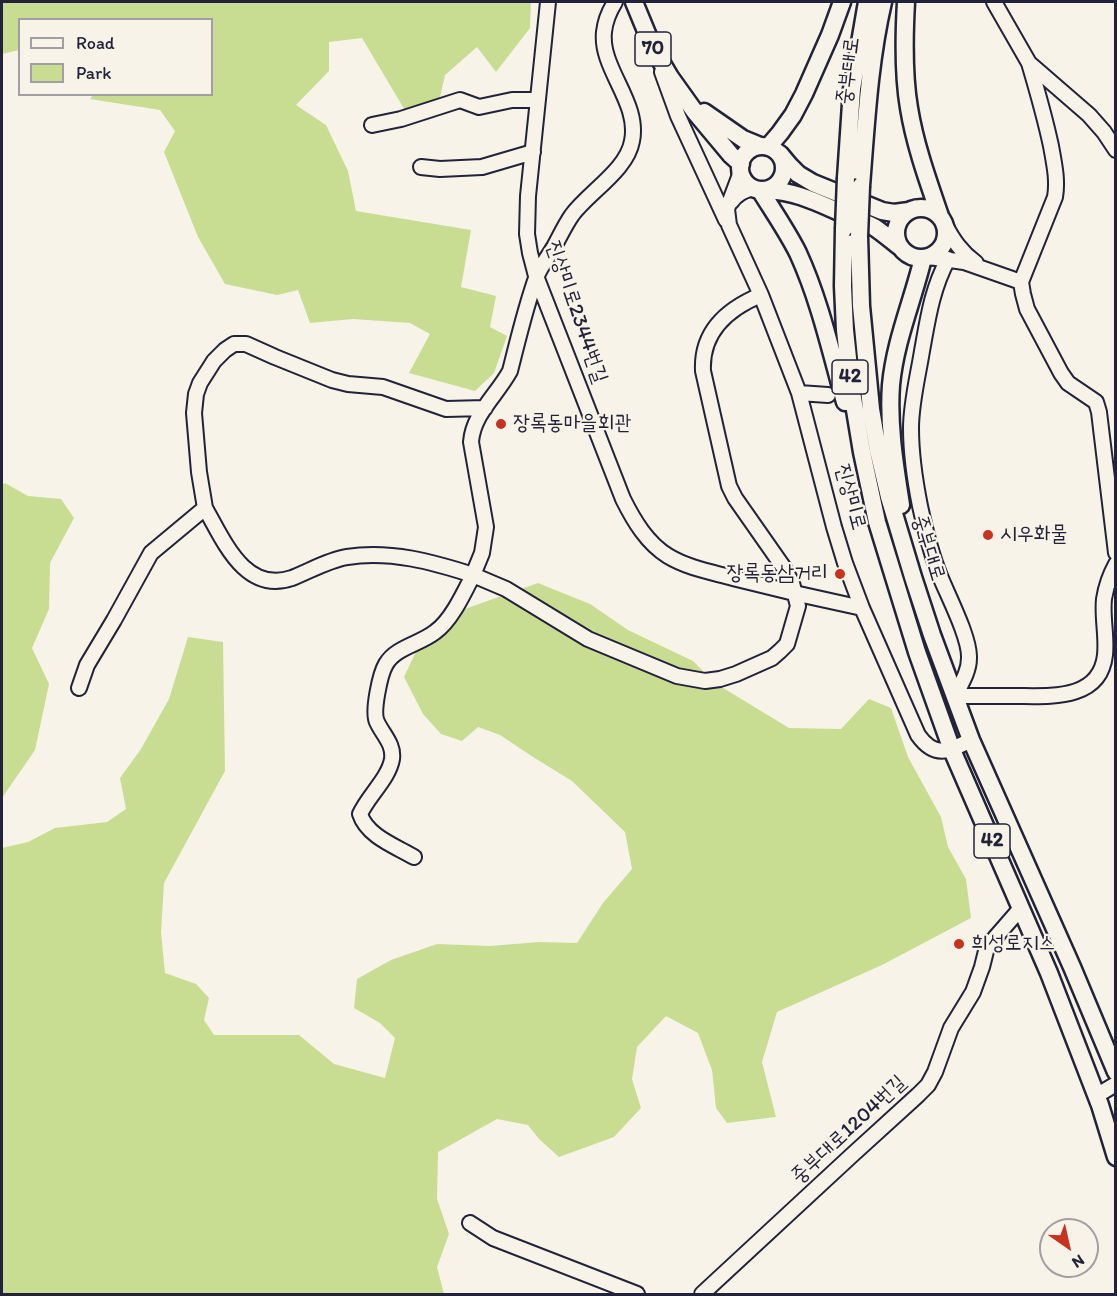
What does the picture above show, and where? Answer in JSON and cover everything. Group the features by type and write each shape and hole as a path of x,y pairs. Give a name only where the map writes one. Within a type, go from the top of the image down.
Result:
{"main road":[{"name":"70","path":"634,2 653,48 681,92"},
{"path":"769,149 793,116 804,94 842,2"},
{"name":"중부대로","path":"853,182 852,89 867,2"},
{"name":"중부대로","path":"853,182 883,2"},
{"path":"906,2 904,38 910,110 924,170 946,231 946,240 937,253 926,258 913,258 905,254 900,247 896,240 898,223 909,211"},
{"path":"681,92 726,128 743,139 769,149 813,183 882,211 894,213 925,208 933,211 942,220"},
{"path":"681,92 741,168"},
{"path":"760,189 774,187 780,182 783,175 783,161 769,149 753,148 743,158 741,168 747,184 760,189 794,193 818,202 872,226 900,247"},
{"name":"42","path":"852,232 853,182"},
{"path":"760,189 797,252 807,274 821,314 877,522"},
{"name":"중부대로","path":"852,232 843,286 845,330 851,386 877,522 917,652 952,750 1049,973 1096,1096 1116,1157"},
{"name":"중부대로","path":"852,232 871,409 878,450 889,497 913,577 971,740 1116,1072"},
{"path":"913,577 894,455 891,385 895,361 926,258"}],"street":[{"name":"진상미로2344번길","path":"548,2 528,196 527,234 536,276 623,499 634,520 648,539 667,555 686,565 796,594 862,608"},
{"path":"414,857 381,839 363,823 360,814 392,762 393,752 390,742 376,720 375,711 382,674 386,663 395,654 436,632 457,606 473,575 482,553 486,527 471,442 472,431 477,418 510,371 536,276 572,215 626,158 632,141 629,107 604,45 604,31 615,2"},
{"path":"994,2 1029,63 1044,116 1056,172 1055,197 1021,282 1027,309 1061,373 1068,383 1095,402 1099,412 1116,553"},
{"path":"653,48 678,116 729,225"},
{"path":"1029,63 1089,115 1116,150"},
{"path":"372,125 401,119 460,100 479,107 512,100 538,100"},
{"path":"421,167 440,169 482,167 533,152"},
{"path":"727,209 741,168"},
{"path":"727,209 736,196 743,191 760,189"},
{"name":"진상미로","path":"727,209 729,225 761,295 799,393 834,527 862,608 918,735 931,748 938,751 952,750"},
{"path":"942,220 958,248 985,269"},
{"path":"926,258 964,262 1021,282"},
{"path":"948,259 933,294 907,409 922,515 939,573 968,644 967,671 955,696 1055,696 1074,693 1089,685 1101,671 1105,655 1104,600 1108,580 1116,564"},
{"path":"485,408 446,409 383,387 332,380 246,344 234,344 214,361 200,382 196,394 194,413 199,472 205,508 237,560 248,572 260,579 281,581 344,557 375,554 444,566 506,589 588,639 677,676 705,681 736,674 772,658 780,651 786,644 798,606 792,583 784,568 729,486 703,371 705,345 711,333 743,302 761,295"},
{"path":"799,393 828,395"},
{"path":"79,688 87,665 152,553 205,508"},
{"path":"952,750 971,740"},
{"name":"중부대로1204번길","path":"702,1294 928,1085 951,1028 974,992 987,946 1021,908"},
{"path":"1096,1096 1116,1084"},
{"path":"470,1223 493,1238 637,1294"}],"green space":[{"path":"2,2 531,2 530,28 496,72 477,47 445,75 440,97 406,112 362,38 329,42 329,71 296,105 326,125 348,171 356,211 471,230 461,287 496,296 490,327 507,336 494,373 475,391 409,373 430,334 410,323 353,319 310,323 298,290 277,295 225,284 198,237 164,152 175,131 160,110 90,99 92,96 213,96 213,18 18,18 18,50 2,54"},
{"path":"5,483 28,496 61,499 74,518 50,563 49,609 32,648 49,684 35,750 2,798 2,485"},
{"path":"538,583 590,604 628,630 693,661 715,683 789,728 841,729 869,699 891,708 908,757 941,817 948,847 966,879 971,918 882,965 777,1012 762,1062 776,1117 727,1123 716,1108 712,1070 698,1033 666,1016 637,1047 632,1079 641,1108 614,1137 559,1157 539,1139 528,1125 497,1119 438,1152 437,1199 449,1234 437,1267 444,1294 2,1294 2,848 28,842 55,828 107,822 126,809 120,778 141,749 169,699 188,637 223,642 225,771 164,883 161,932 165,973 196,984 209,998 204,1020 214,1035 299,1035 334,1064 385,1078 395,1038 380,1023 354,1008 357,979 391,960 437,944 490,946 539,942 577,943 603,903 632,869 625,832 572,781 500,735 478,727 462,741 441,734 423,714 404,677 420,643 448,615"}],"tunnel":[{"path":"862,401 902,408"}],"place":[{"name":"장록동마을회관","path":"501,424"},
{"name":"시우화물","path":"988,535"},
{"name":"장록동삼거리","path":"840,574"},
{"name":"희성로지스","path":"959,944"}]}
